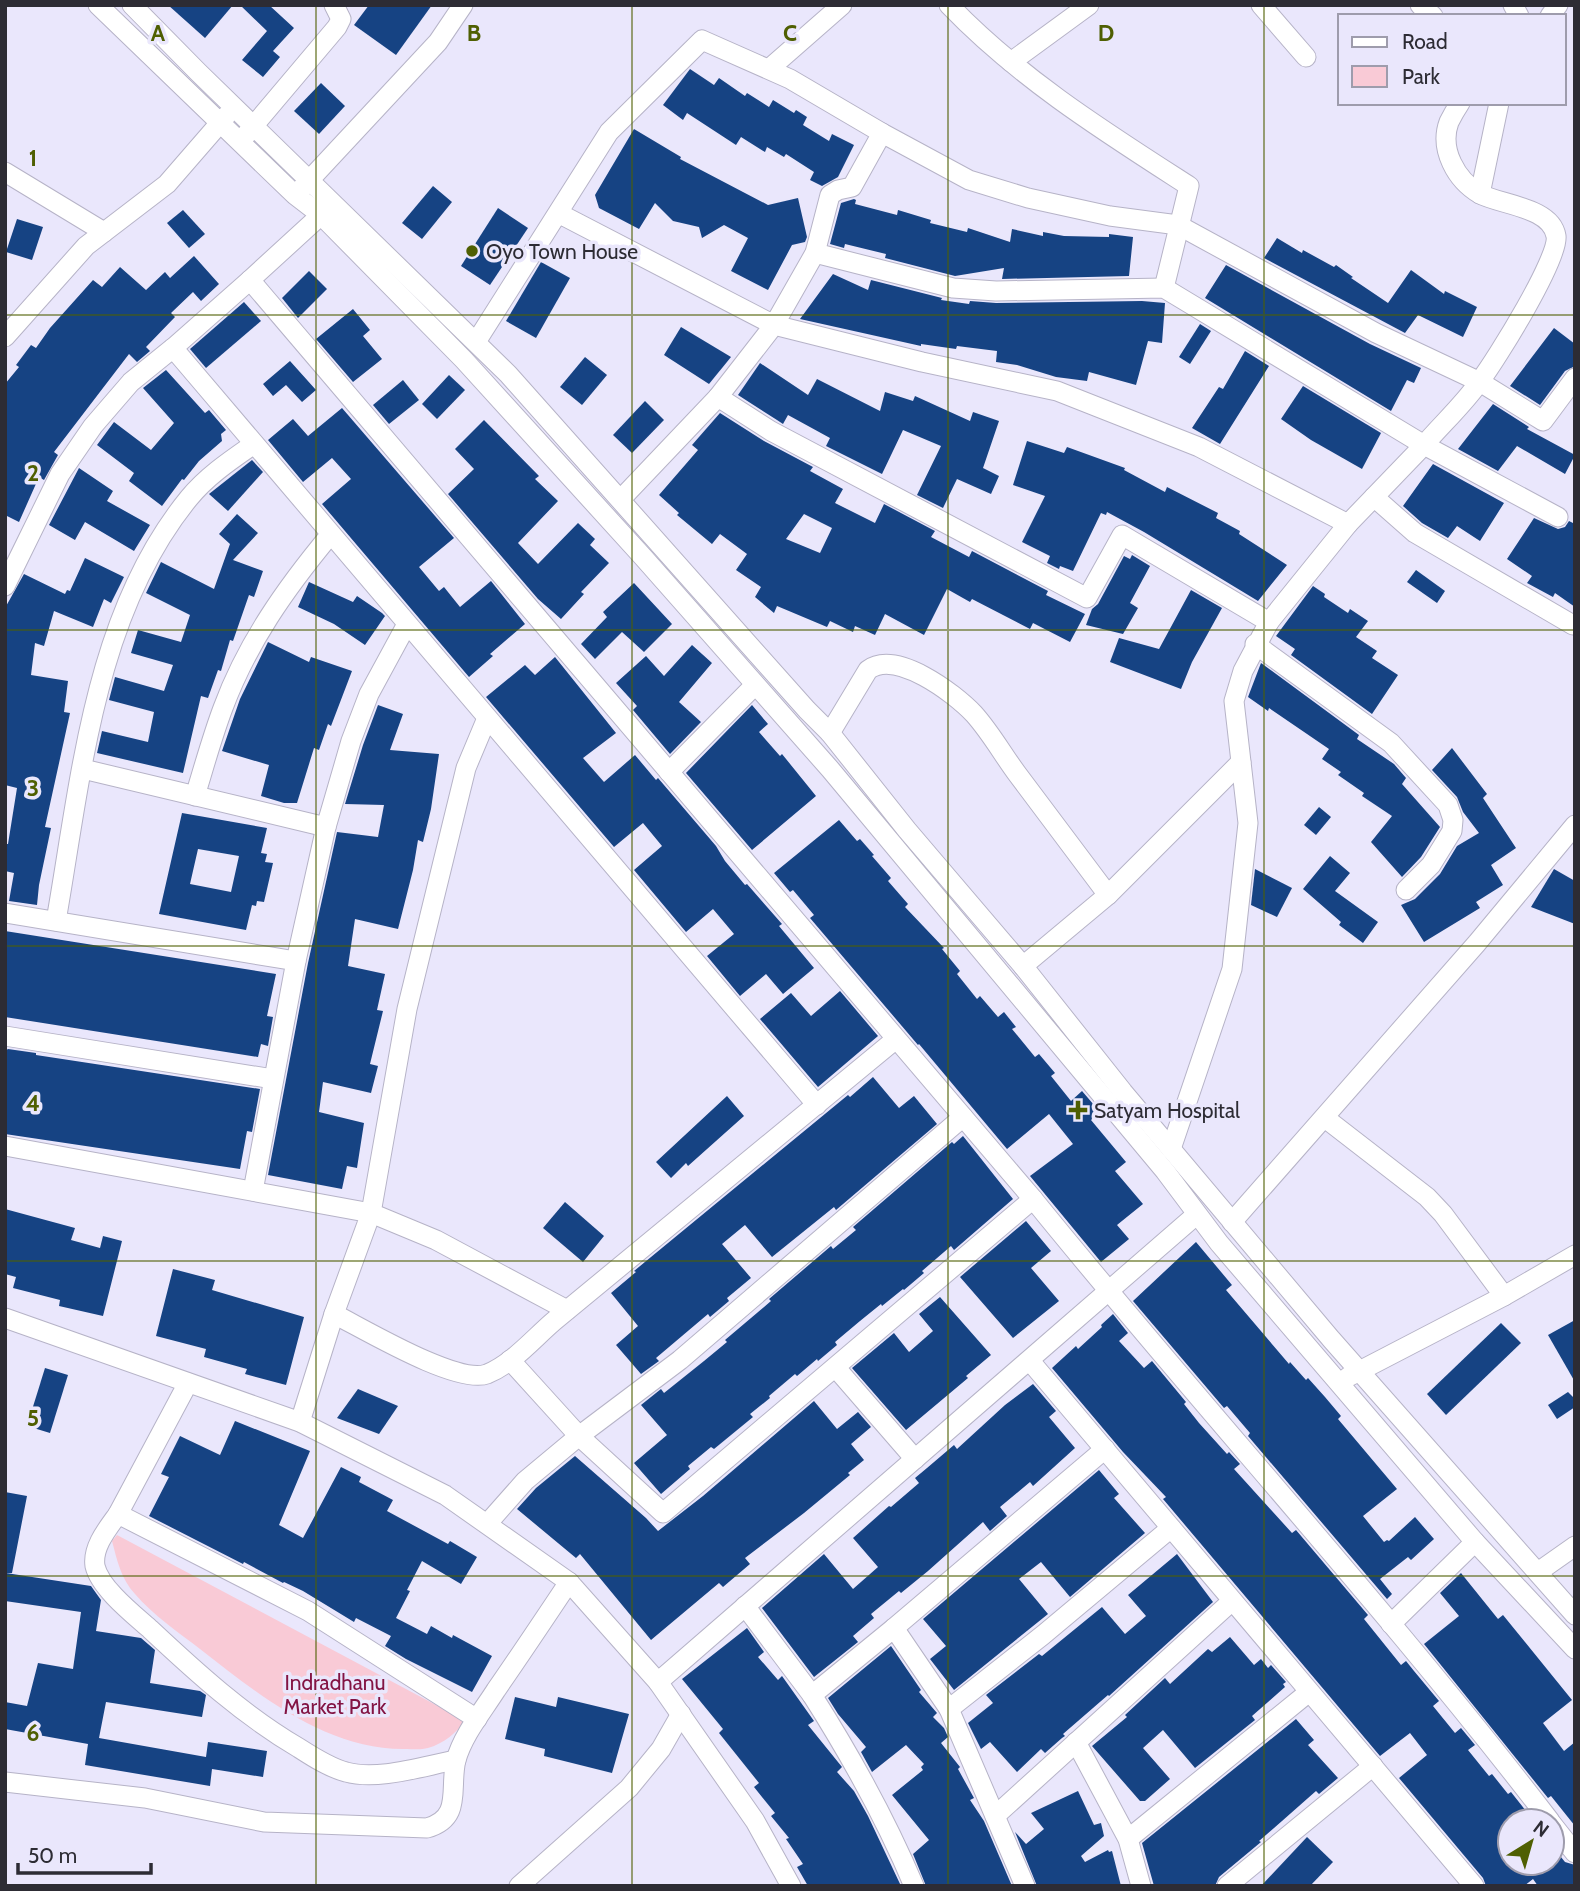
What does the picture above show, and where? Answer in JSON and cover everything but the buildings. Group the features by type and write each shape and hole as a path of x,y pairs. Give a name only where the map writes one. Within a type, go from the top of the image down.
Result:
{"street":[{"path":"98,5 295,195 321,215 464,360 642,557 830,769 1165,1171 1196,1215 1338,1383 1475,1542 1575,1649"},
{"path":"132,5 508,374 621,499 830,733 907,830 1023,966 1232,1222 1358,1370 1575,1615"},
{"path":"240,142 337,27 341,19 334,5"},
{"path":"295,195 438,42 463,5"},
{"path":"769,69 842,5"},
{"path":"949,5 1038,85 1189,186 1164,288"},
{"path":"1011,61 1089,5"},
{"path":"1261,5 1306,57"},
{"path":"476,342 609,132 702,40 769,69 969,180 1028,198 1110,216 1178,225 1376,333 1480,382 1544,421 1575,378"},
{"path":"1171,1149 1232,969 1248,823 1234,701 1243,671 1269,622 1336,538 1480,382 1538,286 1557,242 1554,228 1545,219 1518,205 1480,194 1460,176 1447,157 1448,124 1459,105"},
{"path":"1480,194 1499,105"},
{"path":"5,337 86,246 167,184 221,124 233,106"},
{"path":"621,499 718,397 771,329 815,253 831,195 838,190 852,187 882,133"},
{"path":"5,172 104,232"},
{"path":"5,586 60,474 93,426 131,382 173,348 321,215"},
{"path":"551,224 771,329 1057,390 1199,447 1336,538"},
{"path":"815,253 953,288 996,291 1164,288 1424,445 1558,517"},
{"path":"250,280 1033,1199 1109,1293 1477,1727 1539,1807"},
{"path":"173,348 817,1105"},
{"path":"718,397 771,431 1087,598 1122,535 1269,622"},
{"path":"56,921 104,667 142,574 163,534 190,497 221,466 254,444"},
{"path":"1374,497 1415,533 1573,625"},
{"path":"195,796 223,708 258,634 289,584 330,535"},
{"path":"642,557 660,543"},
{"path":"253,1191 296,961 326,827 351,741 369,694 408,624"},
{"path":"1255,644 1391,743 1448,806 1453,820 1452,831 1431,865 1406,890"},
{"path":"830,733 868,670 875,665 896,664 941,687 972,712 987,729 1108,895"},
{"path":"669,772 754,686"},
{"path":"300,1422 334,1314 371,1213 407,1009 466,768 487,718"},
{"path":"1023,966 1108,895 1241,762"},
{"path":"83,769 326,827"},
{"path":"1232,1222 1477,943 1575,825"},
{"path":"5,913 296,961"},
{"path":"5,1036 273,1079"},
{"path":"334,1314 457,1374 480,1376 510,1360 896,1039"},
{"path":"487,1524 525,1481 579,1436 680,1360 963,1117"},
{"path":"1325,1118 1427,1197 1443,1214 1504,1296"},
{"path":"5,1146 371,1213 436,1240 567,1310"},
{"path":"510,1360 579,1436 663,1513 1033,1199"},
{"path":"658,1682 1196,1215"},
{"path":"1338,1383 1358,1370 1504,1296 1575,1255"},
{"path":"5,1318 300,1422 445,1495 569,1582 658,1682 755,1821 791,1886"},
{"path":"1030,1361 1474,1886"},
{"path":"836,1368 915,1459"},
{"path":"188,1382 118,1514 97,1546 94,1562 98,1577 122,1604 207,1683 264,1727 307,1753 345,1772 373,1776 456,1760"},
{"path":"812,1695 1105,1449"},
{"path":"118,1514 308,1611 477,1719"},
{"path":"949,1709 1171,1528"},
{"path":"1391,1624 1475,1542"},
{"path":"1538,1572 1575,1546"},
{"path":"5,1782 145,1798 264,1822 427,1828 436,1826 447,1817 452,1805 456,1760 477,1719 569,1582"},
{"path":"995,1816 1232,1601"},
{"path":"746,1606 812,1695 854,1761 914,1886"},
{"path":"894,1628 949,1709 1025,1886"},
{"path":"1128,1839 1309,1692"},
{"path":"519,1886 629,1788 661,1749 681,1714"},
{"path":"1076,1742 1128,1839 1141,1886"},
{"path":"1227,1886 1373,1766"}],"green space":[{"name":"Indradhanu Market Park","path":"117,1535 466,1721 440,1743 428,1748 414,1749 378,1747 350,1741 296,1717 246,1684 142,1602 126,1582 120,1569 112,1541"}],"place":[{"name":"Oyo Town House","path":"472,251"},
{"name":"Satyam Hospital","path":"1078,1110"}]}
